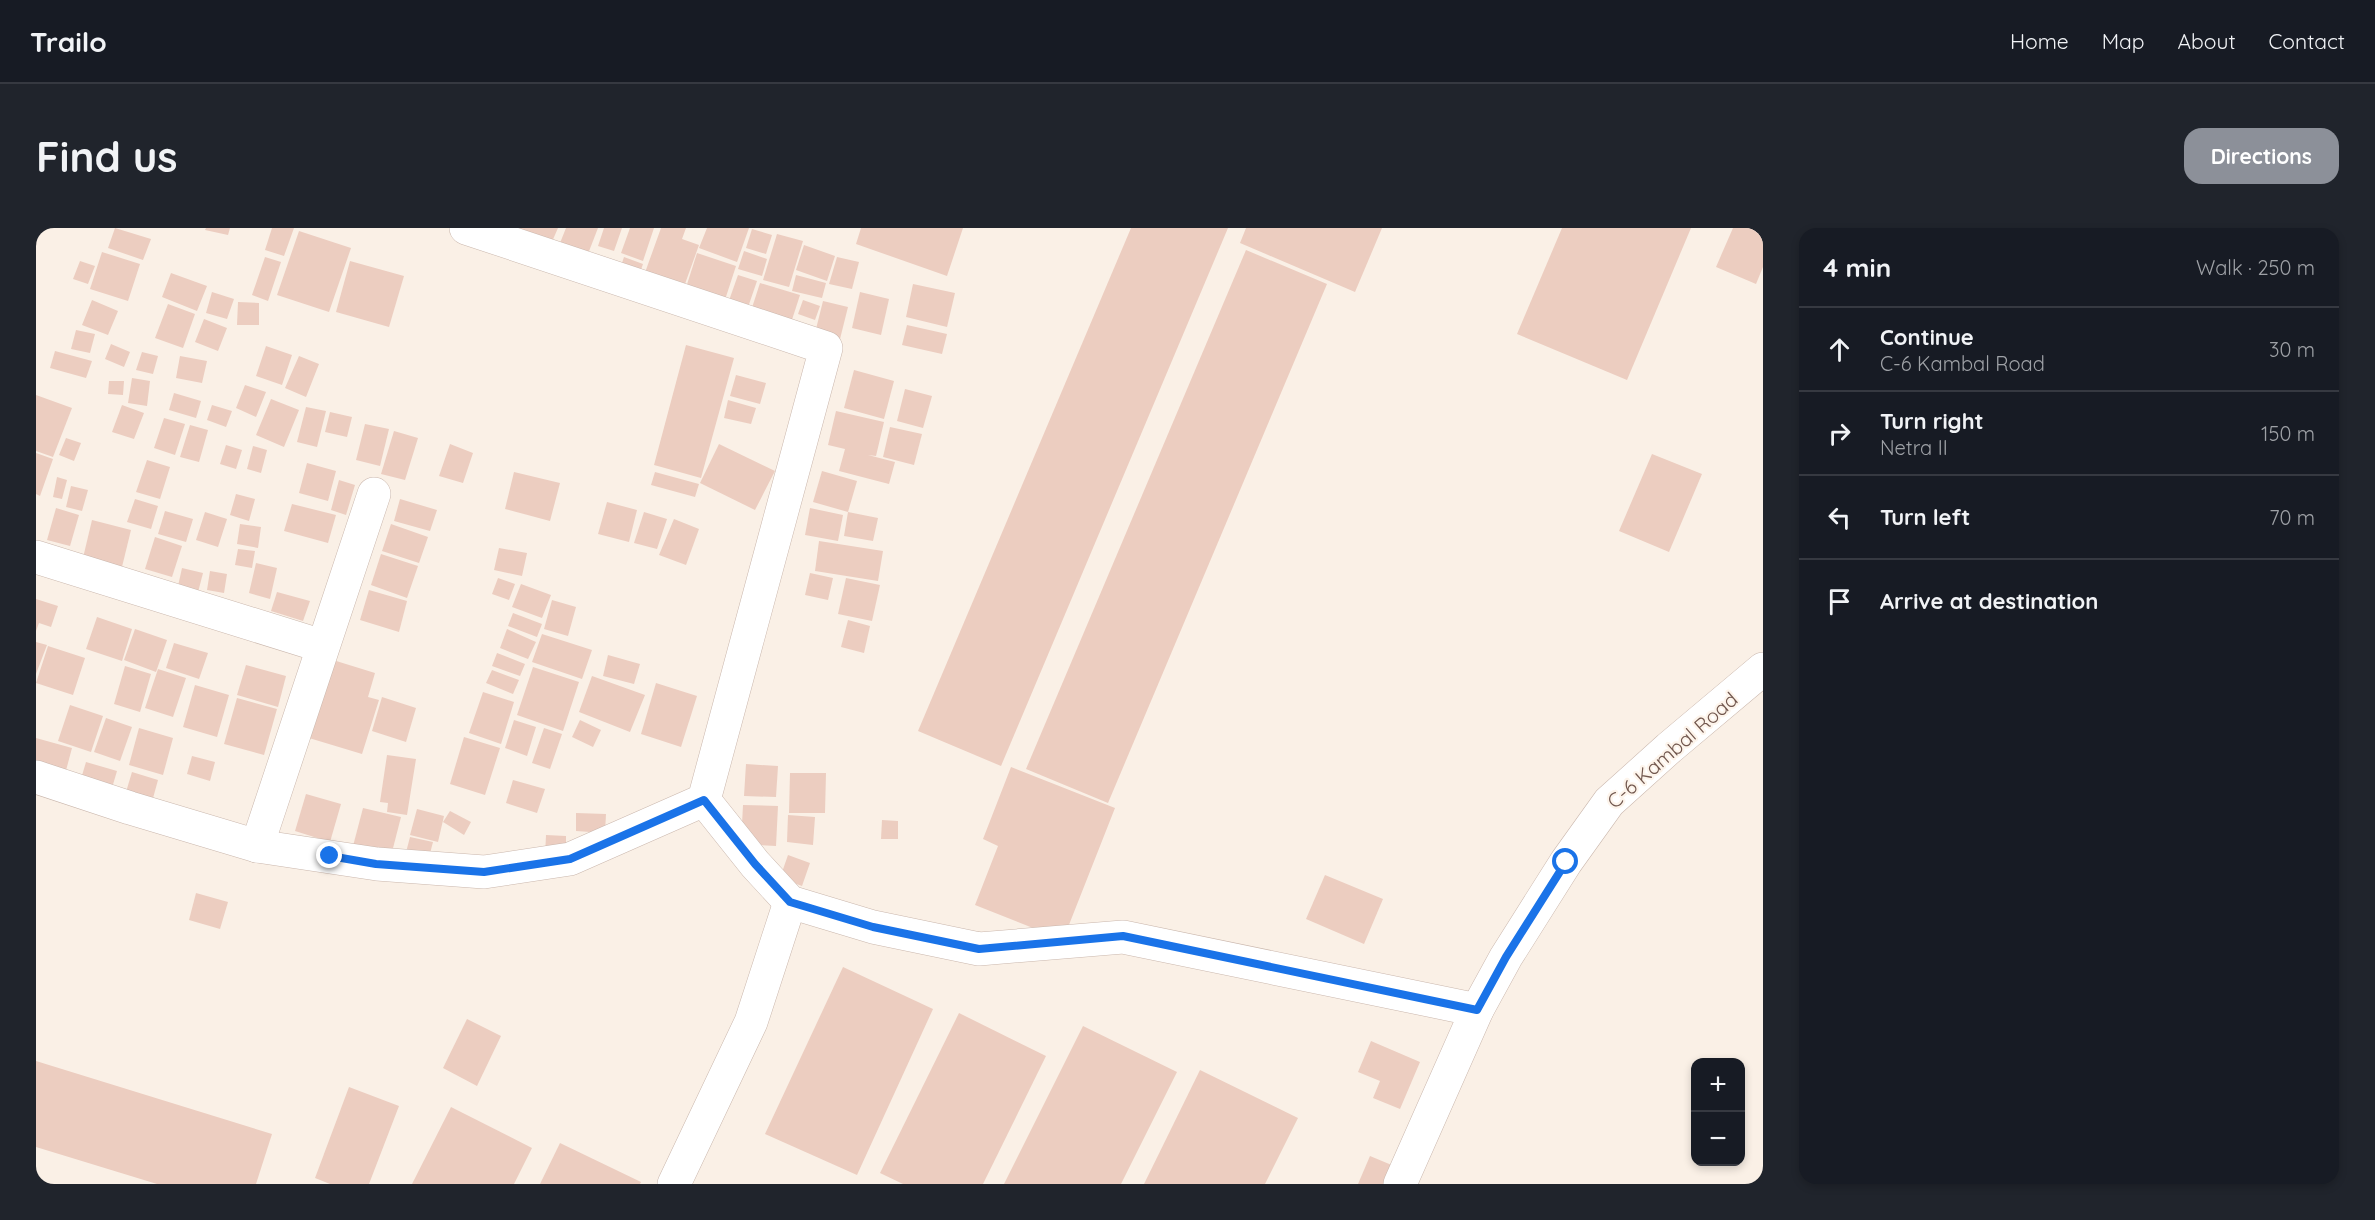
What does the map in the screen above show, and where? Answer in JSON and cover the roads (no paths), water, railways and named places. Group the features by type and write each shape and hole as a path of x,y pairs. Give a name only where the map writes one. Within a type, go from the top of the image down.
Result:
{"street":[{"path":"466,228 826,348 704,800"},
{"path":"257,846 374,494"},
{"path":"36,557 322,646"},
{"name":"C-6 Kambal Road","path":"1400,1184 1477,1010 1506,957 1560,872 1609,802 1763,669"},
{"path":"36,777 257,846 376,864 484,872 570,859 704,800"},
{"path":"704,800 755,864 790,902 873,927 979,949 1123,936 1477,1010"},
{"path":"674,1184 751,1022 790,902"}]}
